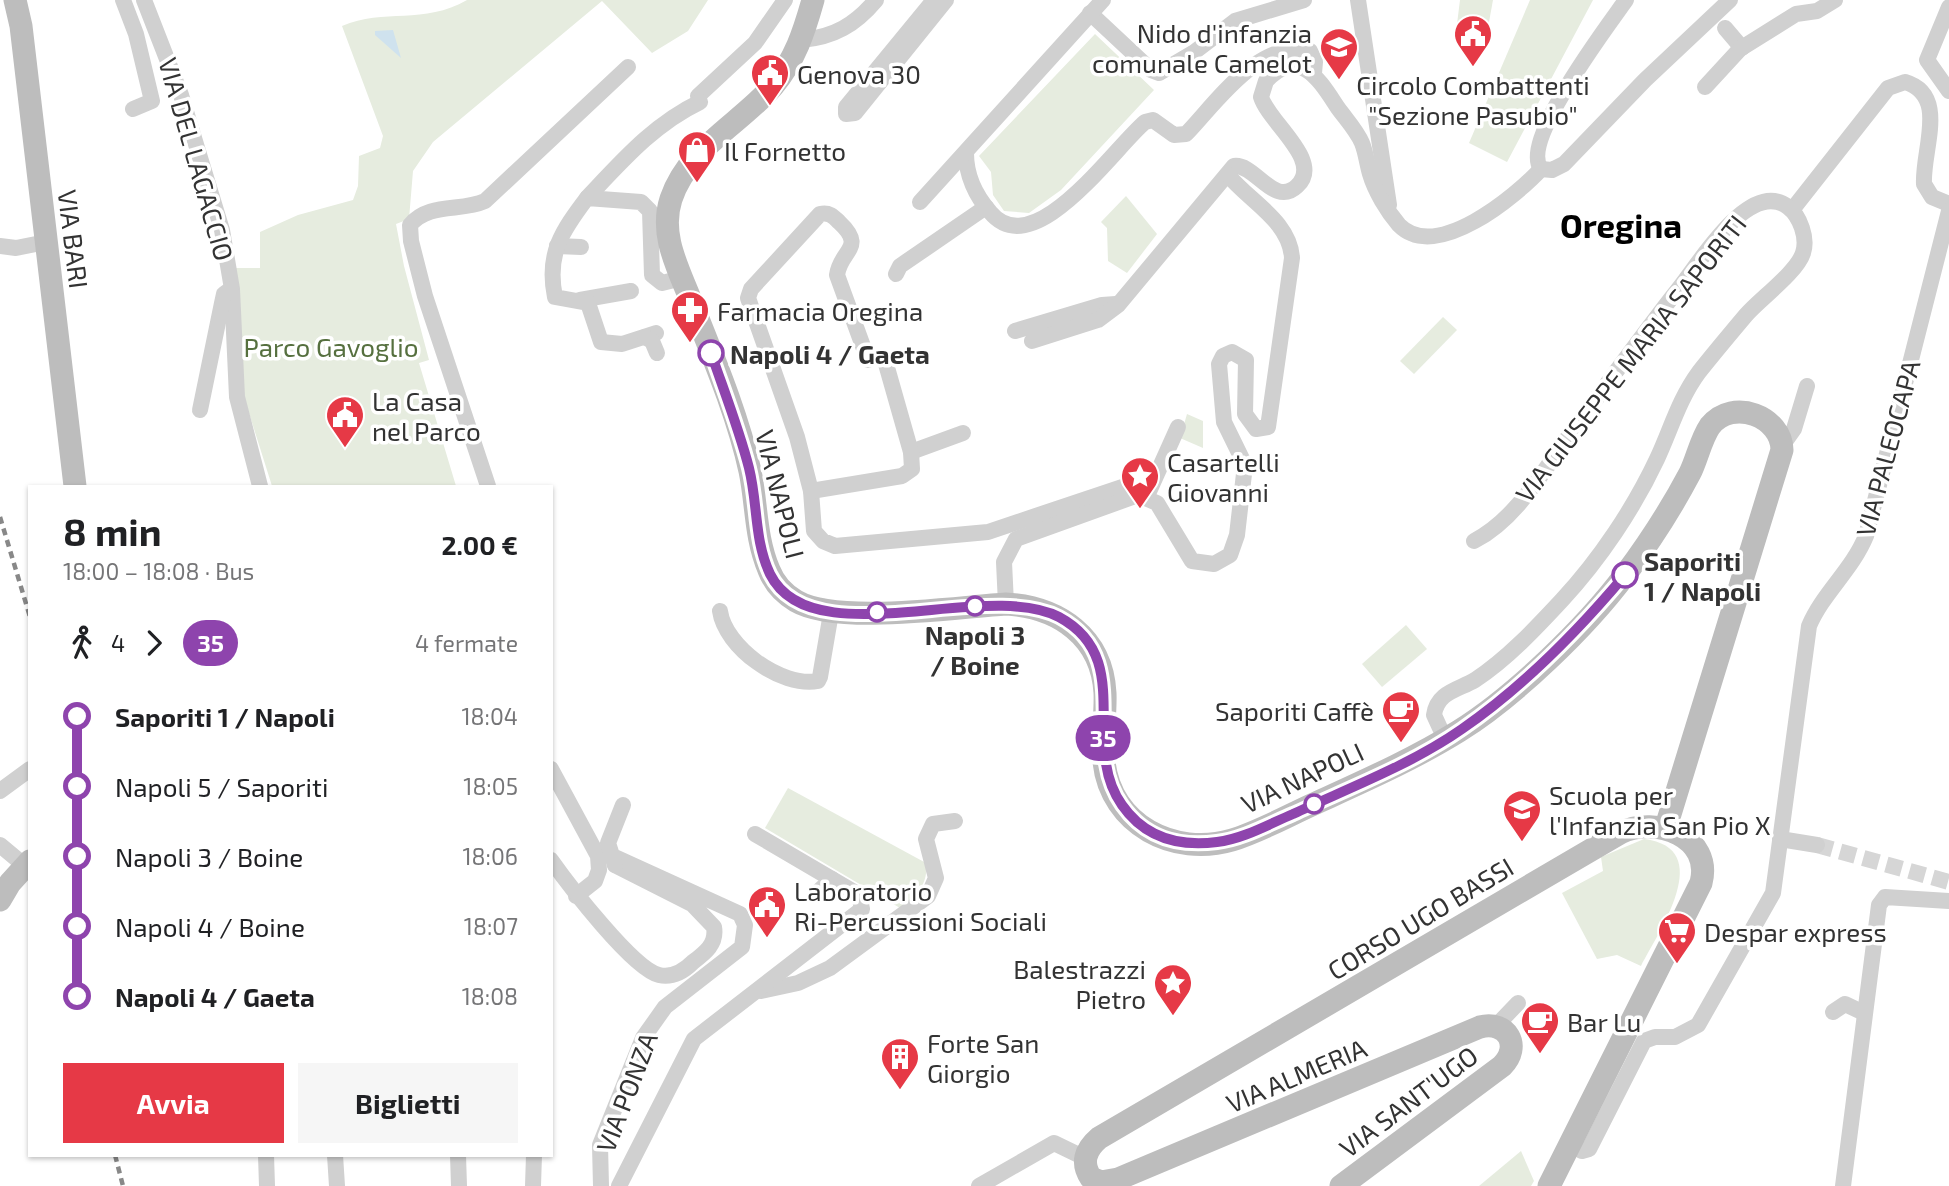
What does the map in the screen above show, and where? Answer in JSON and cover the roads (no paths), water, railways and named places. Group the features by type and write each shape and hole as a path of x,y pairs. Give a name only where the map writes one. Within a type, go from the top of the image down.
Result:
{"street":[{"name":"VIA BARI","path":"15,0 21,26 75,485"},
{"name":"VIA DEL LAGACCIO","path":"124,0 136,34 152,101 133,109"},
{"name":"VIA DEL LAGACCIO","path":"144,0 177,83 214,198 229,258 236,397 260,485"},
{"path":"657,353 651,335 622,344 601,342 588,303 555,297 551,262 557,246 587,198 645,138 699,99 755,43 785,0"},
{"name":"VIA NAPOLI","path":"813,0 802,40 775,84 701,152 675,188 668,211 671,253 706,339 750,470 757,533 770,573 775,583 797,602 831,613 1006,604 1040,609 1082,632 1103,681 1104,763 1108,781 1131,817 1154,836 1192,843 1232,840 1332,796 1445,739 1521,682 1596,610 1625,575 1670,509 1711,426 1727,415 1753,414 1775,427 1782,446"},
{"path":"802,40 839,32 859,19 876,0"},
{"path":"934,0 846,107 846,114 855,113 946,0"},
{"path":"920,202 1103,0"},
{"path":"1090,13 1151,70 1159,73 1193,53 1235,21 1304,0"},
{"path":"1358,0 1390,211"},
{"path":"1541,169 1535,158 1538,143 1573,74 1626,0"},
{"path":"1032,341 1098,320 1118,305 1234,166 1240,165 1271,189 1288,191 1300,183 1305,169 1303,158 1266,111 1261,92 1266,81 1282,70 1299,67 1314,73 1362,143 1371,177 1390,211 1409,232 1429,235 1447,233 1475,220 1513,196 1541,169 1552,170 1564,164 1645,80 1730,0"},
{"path":"1705,87 1742,48 1801,6 1817,11 1832,2"},
{"path":"1819,25 1832,2"},
{"path":"1949,8 1925,65 1949,91"},
{"path":"1725,28 1742,48"},
{"path":"966,153 972,183 994,218 1010,226 1035,225 1069,200 1145,122 1153,120 1174,135 1186,134 1257,63 1286,52 1310,51 1315,62 1314,73"},
{"path":"488,485 425,296 411,241 410,225 432,210 473,206 485,201 628,67"},
{"path":"1445,739 1434,715 1437,703 1449,692 1478,678 1517,645 1564,597 1615,532 1657,460 1688,387 1746,315 1800,259 1804,236 1792,210 1888,88 1905,82 1923,90 1931,103 1934,128 1924,184 1932,197 1949,204"},
{"path":"868,360 837,275 852,247 850,235 832,216 820,214 751,289 748,299 797,437 811,491 814,531 823,541 835,546 979,534 1125,486 1157,503 1190,559 1210,565 1223,561 1230,555 1237,535 1245,465 1224,422 1219,364 1228,352 1244,357 1247,365 1245,414 1256,429 1268,427 1292,258 1290,248 1278,226 1228,175"},
{"path":"587,198 647,204 650,211 652,275 662,283 682,278"},
{"name":"VIA GIUSEPPE MARIA SAPORITI","path":"1474,541 1486,535 1524,496 1662,310 1734,220 1749,206 1760,201 1780,202 1792,210"},
{"path":"896,274 900,266 986,207"},
{"name":"VIA PALEOCAPA","path":"1570,1144 1582,1151 1589,1149 1644,1041 1681,1035 1698,1026 1773,893 1809,626 1814,614 1856,560 1866,536 1949,211"},
{"path":"0,246 16,248 46,242"},
{"path":"557,246 581,247"},
{"path":"200,410 222,303 225,294 232,289"},
{"path":"580,300 631,291"},
{"path":"1015,331 1102,305 1118,305"},
{"path":"811,491 905,475 913,466 886,365"},
{"path":"1549,1186 1701,883 1703,869 1697,853 1684,838 1666,827 1782,446 1794,429 1807,386"},
{"path":"1006,604 1004,562 1016,539 1142,496 1178,427"},
{"path":"911,452 963,433"},
{"path":"720,611 722,624 755,659 803,682 818,681 831,613"},
{"path":"0,791 28,770"},
{"path":"553,773 599,863 595,881 576,896"},
{"path":"553,863 576,896 630,953 655,974 668,976 681,971 712,945 714,927 700,910 615,865 608,843 622,805"},
{"path":"756,992 798,983 830,968 928,896 936,878 926,839 933,824 955,821"},
{"name":"CORSO UGO BASSI","path":"1085,1158 1091,1145 1099,1138 1620,832 1640,825 1666,827"},
{"path":"619,1186 694,1039 862,909 859,895 755,834"},
{"path":"1780,839 1817,845"},
{"path":"0,845 27,863 0,900"},
{"name":"VIA PONZA","path":"601,1186 600,1145 643,1038 665,1007 739,950 746,933 740,914 620,858 615,860 615,865"},
{"path":"819,891 832,879"},
{"path":"1843,1186 1879,905 1885,897 1949,901"},
{"path":"1496,1026 1518,1003"},
{"path":"1833,1012 1845,1004 1864,1013"},
{"name":"VIA ALMERIA","path":"1085,1158 1091,1178 1101,1182 1118,1180 1480,1027 1496,1026"},
{"name":"VIA SANT'UGO","path":"1341,1186 1507,1061 1511,1039 1506,1031 1496,1026"},
{"path":"979,1186 1054,1143 1085,1158"},
{"path":"265,1157 267,1186"},
{"path":"335,1157 337,1186"},
{"path":"458,1157 459,1186"},
{"path":"533,1186 534,1157"}],"water":[{"path":"393,30 401,58 375,35 375,31"}],"tunnel":[{"path":"1817,845 1949,882"}],"railway":[{"path":"0,517 28,610"},
{"path":"116,1157 123,1186"}],"place":[{"name":"Circolo Combattenti \"Sezione Pasubio\"","path":"1473,68"},
{"name":"Nido d'infanzia comunale Camelot","path":"1339,81"},
{"name":"Genova 30","path":"770,107"},
{"name":"Il Fornetto","path":"697,184"},
{"name":"Farmacia Oregina","path":"690,344"},
{"name":"Napoli 4 / Gaeta","path":"711,353"},
{"name":"La Casa nel Parco","path":"345,449"},
{"name":"Casartelli Giovanni","path":"1140,510"},
{"name":"Saporiti 1 / Napoli","path":"1625,575"},
{"name":"Napoli 3 / Boine","path":"975,606"},
{"name":"Saporiti Caffè","path":"1401,744"},
{"name":"Scuola per l'Infanzia San Pio X","path":"1522,843"},
{"name":"Laboratorio Ri-Percussioni Sociali","path":"767,939"},
{"name":"Despar express","path":"1677,965"},
{"name":"Balestrazzi Pietro","path":"1173,1017"},
{"name":"Bar Lu","path":"1540,1055"},
{"name":"Forte San Giorgio","path":"900,1091"}],"district":[{"name":"Oregina","path":"1621,225"}],"park label":[{"name":"Parco Gavoglio","path":"331,346"}]}
